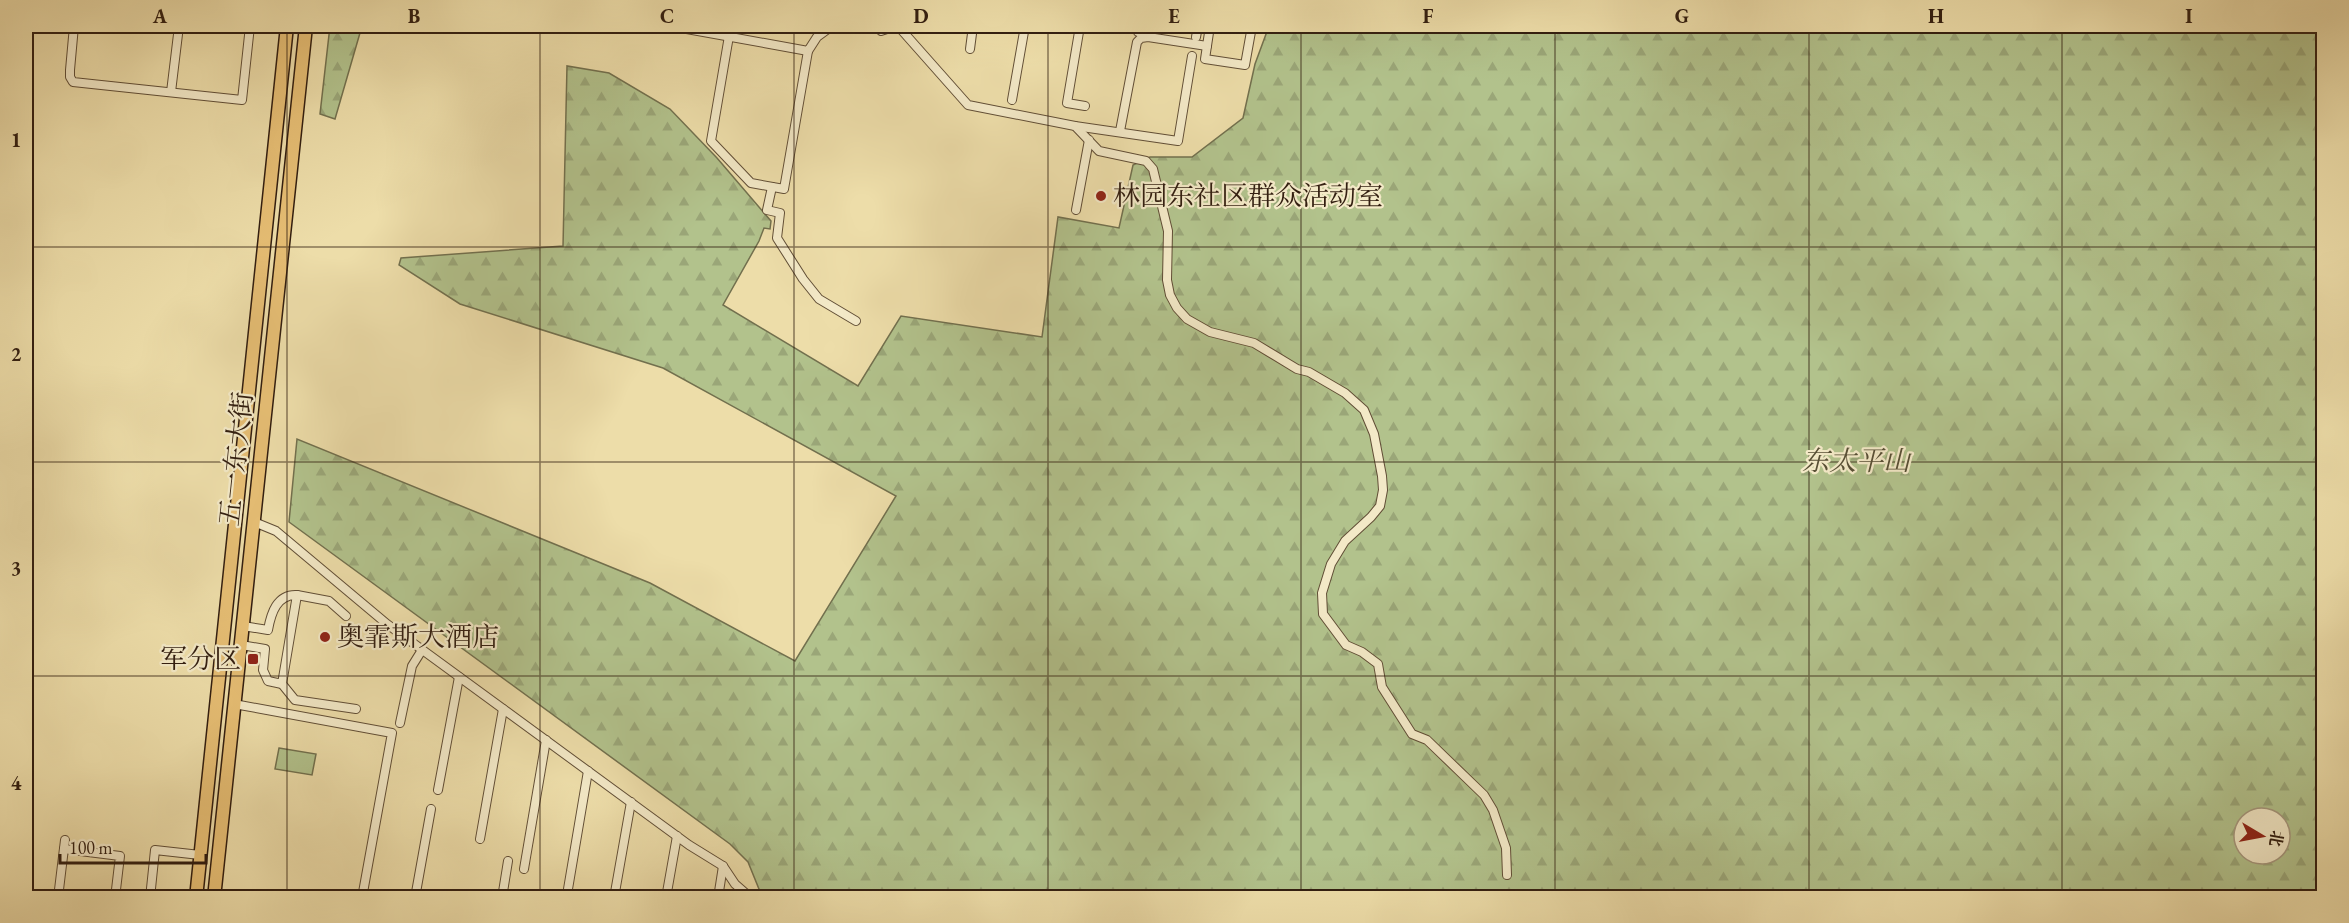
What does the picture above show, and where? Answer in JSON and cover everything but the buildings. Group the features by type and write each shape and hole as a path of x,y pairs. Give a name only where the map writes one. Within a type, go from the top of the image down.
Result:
{"main road":[{"name":"五一东大街","path":"196,897 287,26"},
{"name":"五一东大街","path":"214,897 306,26"},
{"path":"235,520 254,522"},
{"path":"208,778 226,780"}],"street":[{"path":"74,26 70,70 73,82 242,100 250,26"},
{"path":"171,92 178,26"},
{"path":"670,26 808,51"},
{"path":"729,36 711,141 751,183 784,189 808,51 817,37 832,26"},
{"path":"879,40 881,28 897,26 968,105 1075,126 1178,141 1192,56"},
{"path":"970,49 974,26"},
{"path":"1012,100 1024,26"},
{"path":"1080,26 1067,103 1085,106"},
{"path":"1196,37 1198,26"},
{"path":"1210,26 1205,59 1245,65 1252,26"},
{"path":"1120,132 1137,42 1141,38 1148,37 1207,46"},
{"path":"1075,126 1099,151 1146,161 1150,164 1156,177 1168,231 1167,265 1170,295 1186,319 1210,332 1254,343 1297,369 1309,372 1331,384 1364,410 1374,434 1383,490 1380,506 1345,541 1331,564 1322,593 1323,614 1346,645 1362,652 1378,664 1382,687 1412,734 1427,740 1484,795 1493,810 1506,848 1507,875"},
{"path":"1076,210 1089,140"},
{"path":"772,187 767,210 780,213 777,238 803,279 819,299 856,321"},
{"path":"254,522 276,531 387,624 677,836 723,866 735,884 751,897"},
{"path":"243,626 268,630 270,619 281,599 289,595 329,601 346,616"},
{"path":"282,684 297,595"},
{"path":"241,645 265,649 264,675 268,681 282,684 295,700 356,710"},
{"path":"400,723 412,666 422,650"},
{"path":"438,790 459,677"},
{"path":"234,704 392,733 362,897"},
{"path":"480,839 503,709"},
{"path":"524,869 546,740"},
{"path":"568,889 588,771"},
{"path":"614,897 631,802"},
{"path":"415,897 432,809"},
{"path":"666,897 677,836"},
{"path":"58,897 65,840"},
{"path":"64,849 120,856 115,897"},
{"path":"150,897 155,850 200,855"},
{"path":"501,897 508,861"},
{"path":"718,897 723,866"}],"green space":[{"path":"330,26 362,26 335,119 320,114"},
{"name":"东太平山","path":"1269,26 2323,26 2323,897 767,897 759,889 748,862 730,844 289,522 297,439 650,583 795,661 896,496 663,368 460,304 399,265 401,258 563,246 567,66 609,73 670,109 717,158 771,221 770,229 764,228 723,305 858,386 901,316 1042,337 1058,217 1119,228 1133,165 1150,157 1192,157 1243,118 1255,64"},
{"path":"279,748 316,754 312,775 275,769"}],"place":[{"name":"林园东社区群众活动室","path":"1101,196"},
{"name":"奥霏斯大酒店","path":"325,637"},
{"name":"军分区","path":"253,659"}]}
